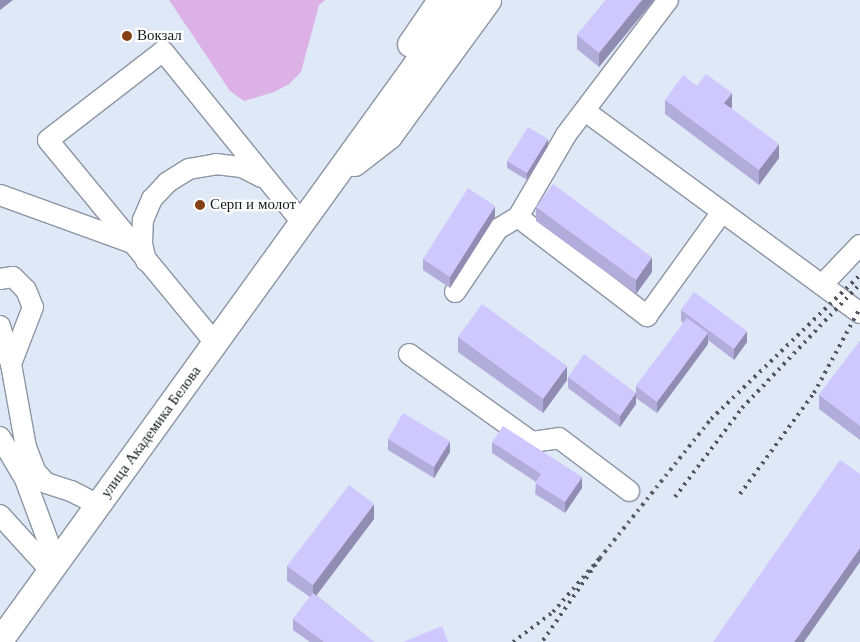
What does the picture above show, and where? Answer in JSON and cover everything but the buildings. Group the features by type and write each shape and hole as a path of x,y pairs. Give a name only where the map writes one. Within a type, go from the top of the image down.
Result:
{"main road":[{"path":"331,182 367,109 440,0"},
{"path":"331,182 462,0"},
{"path":"331,182 389,136 488,0"},
{"name":"улица Академика Белова","path":"0,640 303,224 331,182"}],"lane":[{"path":"455,292 498,229 518,216 561,144 668,0"},
{"path":"216,344 130,242 48,140 163,51 303,224"},
{"path":"584,111 860,314"},
{"path":"146,261 142,244 143,220 152,199 168,182 189,169 216,164 242,168 266,179"},
{"path":"0,195 130,242"},
{"path":"518,216 647,316 722,212"},
{"path":"822,286 860,245"},
{"path":"0,279 13,277 26,290 32,307 11,364"},
{"path":"0,326 11,364 26,447 36,471 46,483 98,505"},
{"path":"409,354 532,442 559,438 629,491"},
{"path":"0,437 25,479 54,567"},
{"path":"0,515 54,567"}],"shaded area":[{"path":"169,0 325,0 319,5 301,72 289,84 274,92 244,101 230,91"}],"railway":[{"path":"600,558 711,419 860,275"},
{"path":"675,497 742,408 860,284"},
{"path":"740,494 814,393 860,308"},
{"path":"513,642 553,612 600,558 542,642"}],"place":[{"name":"Вокзал","path":"127,36"},
{"name":"Серп и молот","path":"200,205"}]}
